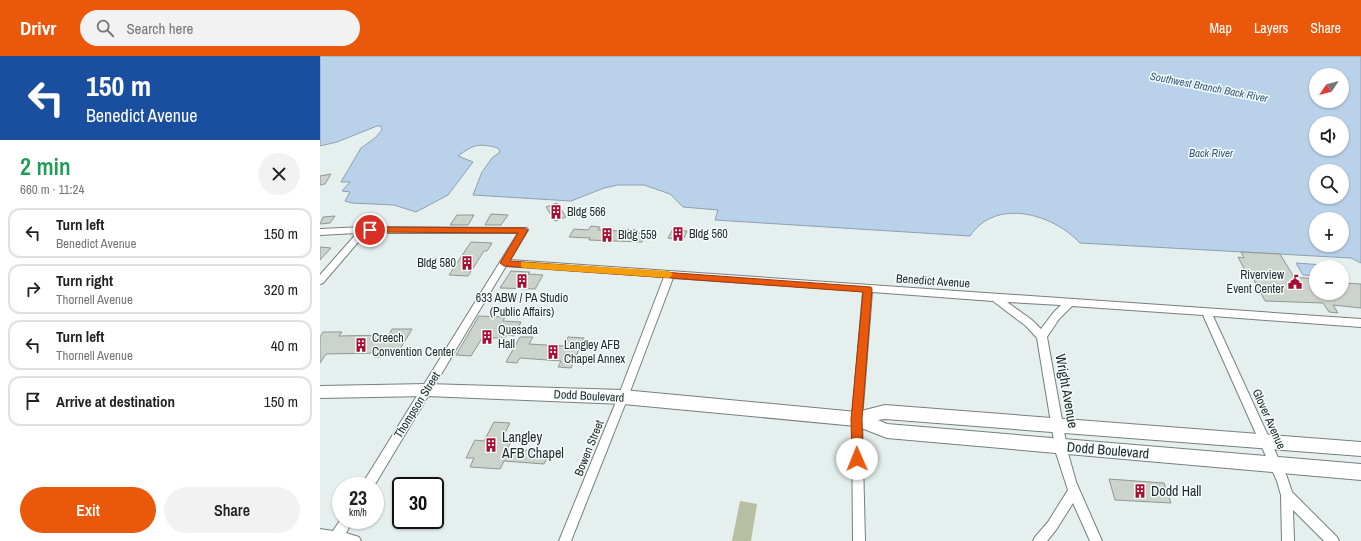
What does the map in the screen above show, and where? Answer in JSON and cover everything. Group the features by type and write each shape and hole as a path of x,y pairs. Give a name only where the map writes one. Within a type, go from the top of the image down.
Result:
{"street":[{"path":"320,232 364,230"},
{"path":"320,281 364,230"},
{"name":"Thompson Street","path":"364,230 524,230 373,477"},
{"name":"Benedict Avenue","path":"504,263 1361,323"},
{"name":"Bowen Street","path":"565,541 623,398 670,274"},
{"path":"859,541 857,419 868,289"},
{"path":"996,297 1029,323 1042,336 1051,322 1070,303"},
{"name":"Glover Avenue","path":"1206,312 1275,464 1287,495 1288,541"},
{"name":"Wright Avenue","path":"1042,336 1061,446 1070,482 1096,541"},
{"name":"Dodd Boulevard","path":"320,392 426,390 623,398 857,419 887,431 1361,472"},
{"name":"Dodd Boulevard","path":"857,419 885,412 1361,449"},
{"path":"1039,541 1052,526 1074,491"},
{"path":"1287,495 1333,541"},
{"path":"335,539 341,529"},
{"path":"320,535 335,539 354,541"}],"green space":[{"path":"740,501 757,504 751,541 732,541"}],"water":[{"name":"Back River","path":"320,56 1361,56 1361,263 1351,258 1080,243 1069,233 1055,224 1025,214 1009,213 994,217 981,224 970,236 715,220 718,210 683,207 670,194 644,185 618,185 604,188 571,201 473,195 482,172 492,158 500,152 498,148 486,145 473,147 458,156 473,162 448,195 416,212 394,205 352,203 345,201 350,192 342,191 350,182 341,182 361,148 375,138 382,130 381,126 377,126 337,142 320,146"},
{"path":"1296,263 1309,264 1309,275 1303,275"}],"building":[{"path":"331,174 325,184 320,185 320,176"},
{"name":"Bldg 566","path":"557,203 566,217 555,221 546,207"},
{"path":"491,214 508,215 501,225 485,225"},
{"path":"457,215 474,215 468,225 450,225"},
{"path":"335,216 330,223 320,224 323,217"},
{"name":"Bldg 559","path":"591,226 600,227 598,230 638,230 637,233 646,233 642,242 589,240 590,238 569,237 574,229 588,230"},
{"name":"Bldg 560","path":"673,229 687,231 683,240 668,238"},
{"name":"Bldg 580","path":"471,242 492,243 487,251 484,251 468,276 449,275"},
{"path":"320,247 331,248 320,260"},
{"name":"Riverview Event Center","path":"1241,252 1280,254 1294,277 1309,278 1309,300 1349,300 1349,283 1361,284 1361,308 1333,305 1338,313 1329,312 1323,303 1265,301 1253,278 1249,278 1238,257 1244,258"},
{"name":"633 ABW / PA Studio (Public Affairs)","path":"511,271 530,272 528,274 543,275 535,289 500,288"},
{"name":"Quesada Hall","path":"479,316 505,317 503,321 521,322 514,336 507,335 505,338 482,338 471,356 456,355"},
{"name":"Creech Convention Center","path":"392,329 412,329 396,356 374,357 377,353 326,354 320,363 320,337 323,332 342,332 339,336 389,335"},
{"name":"Langley AFB Chapel Annex","path":"520,337 533,337 529,344 564,346 568,337 584,338 571,368 558,367 561,361 520,358 517,363 506,362"},
{"name":"Langley AFB Chapel","path":"494,422 510,423 501,441 511,442 507,449 550,452 544,464 504,461 500,469 470,467 474,458 466,458 475,440 484,441"},
{"name":"Dodd Hall","path":"1109,479 1164,483 1171,503 1115,500"}],"slow traffic":[{"path":"524,265 669,274"}],"place":[{"name":"Bldg 566","path":"556,212"},
{"name":"Bldg 560","path":"678,234"},
{"name":"Bldg 559","path":"607,235"},
{"name":"Bldg 580","path":"467,263"},
{"name":"633 ABW / PA Studio (Public Affairs)","path":"522,281"},
{"name":"Riverview Event Center","path":"1295,282"},
{"name":"Quesada Hall","path":"487,337"},
{"name":"Creech Convention Center","path":"361,345"},
{"name":"Langley AFB Chapel Annex","path":"553,352"},
{"name":"Langley AFB Chapel","path":"491,445"},
{"name":"Dodd Hall","path":"1140,491"}],"route":[{"path":"370,230 524,230 504,263 868,289 857,419 857,459"}],"water label":[{"name":"Southwest Branch Back River","path":"1209,87"}]}
